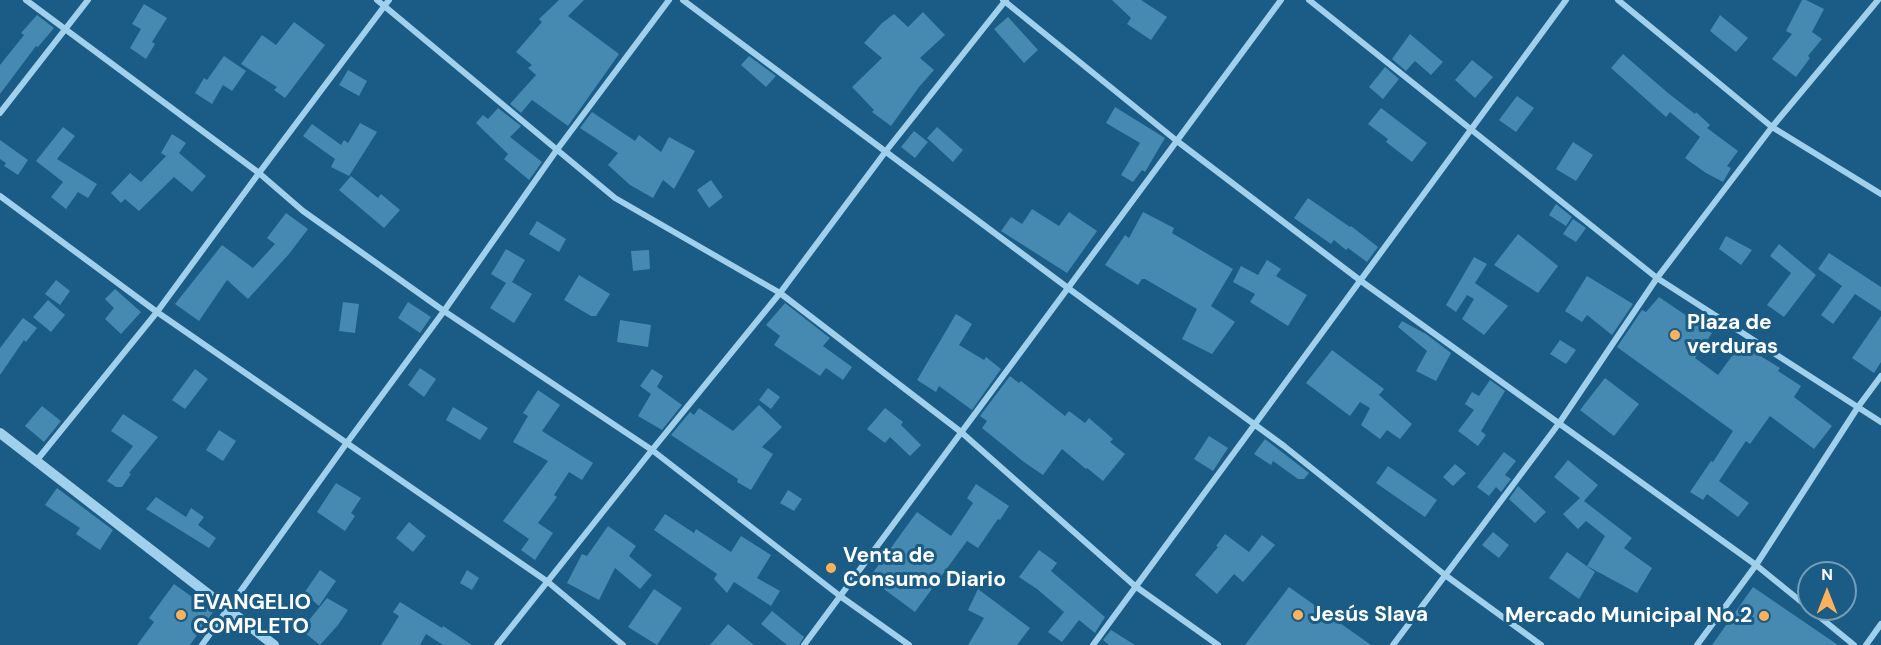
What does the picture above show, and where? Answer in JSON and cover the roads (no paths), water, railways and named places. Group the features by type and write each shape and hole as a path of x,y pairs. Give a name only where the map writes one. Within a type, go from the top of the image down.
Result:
{"street":[{"path":"26,0 259,173 303,211 444,311 652,450 840,596 909,645"},
{"path":"0,113 88,0"},
{"path":"376,0 615,198 780,293 961,432 1135,586 1218,645"},
{"path":"37,460 157,312 389,0"},
{"path":"202,645 444,311 556,151 669,0"},
{"path":"684,0 1068,288 1284,446 1445,575 1541,645"},
{"path":"497,645 780,293 886,151 1004,0 1177,141 1361,281 1560,422 1756,565 1797,598"},
{"path":"804,645 1281,0"},
{"path":"1309,0 1657,278 1881,422"},
{"path":"1093,645 1566,0"},
{"path":"1618,0 1772,127 1881,194"},
{"path":"1393,645 1560,422 1657,278 1772,127 1878,0"},
{"path":"0,196 157,312 548,582 623,645"},
{"path":"1697,645 1756,565 1858,407 1881,376"},
{"path":"0,433 274,645"},
{"path":"1825,621 1854,645"},
{"path":"1866,645 1881,624"}],"place":[{"name":"Plaza de verduras","path":"1675,335"},
{"name":"Venta de Consumo Diario","path":"831,568"},
{"name":"EVANGELIO COMPLETO","path":"181,615"},
{"name":"Jesús Slava","path":"1298,615"},
{"name":"Mercado Municipal No.2","path":"1764,616"}]}
